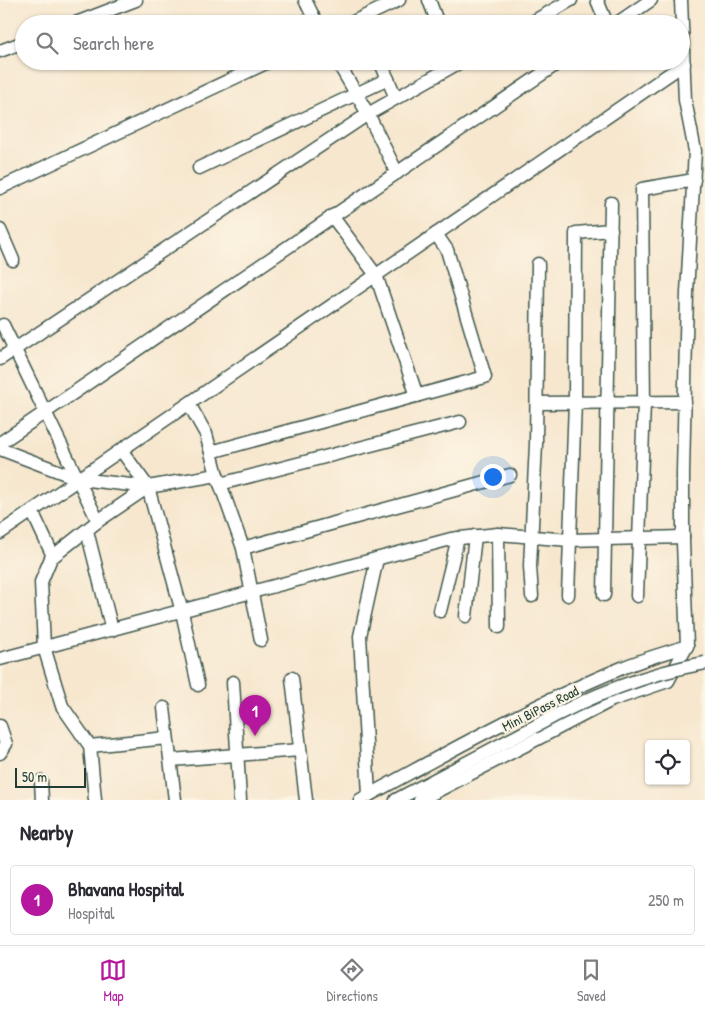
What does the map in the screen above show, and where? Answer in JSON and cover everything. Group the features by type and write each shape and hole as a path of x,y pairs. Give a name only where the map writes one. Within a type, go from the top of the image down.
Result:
{"street":[{"path":"97,15 136,0"},
{"path":"305,0 312,15"},
{"path":"373,15 399,0"},
{"path":"428,0 434,15"},
{"path":"545,15 571,0"},
{"path":"597,0 603,15"},
{"path":"629,15 651,0"},
{"path":"681,0 682,15"},
{"path":"0,51 15,45"},
{"path":"0,188 251,70"},
{"path":"342,70 368,114 397,173"},
{"path":"384,70 396,98"},
{"path":"0,359 368,114 443,70"},
{"path":"0,442 548,70"},
{"path":"0,533 675,70"},
{"path":"420,800 612,700 668,681 687,646 683,537 685,402 695,151 685,100 684,70"},
{"path":"198,168 388,79"},
{"path":"637,596 644,403 642,189 694,180"},
{"path":"604,595 612,203"},
{"path":"332,216 376,275 417,396"},
{"path":"0,230 13,260"},
{"path":"568,595 574,403 576,233 611,230"},
{"path":"211,452 485,377 447,250 436,234"},
{"path":"532,596 532,536 537,403 538,264"},
{"path":"3,325 98,521"},
{"path":"537,403 685,402"},
{"path":"189,404 206,434 219,480 243,548 262,640"},
{"path":"0,449 79,479 148,487 219,480 460,422"},
{"path":"121,450 148,487 182,612 198,685"},
{"path":"243,548 510,475"},
{"path":"95,800 90,746 62,706 44,647 40,582 54,556 98,521 148,487"},
{"path":"32,510 54,556"},
{"path":"87,531 112,630"},
{"path":"0,659 458,538 498,534 569,540 683,537"},
{"path":"498,534 500,627"},
{"path":"466,616 475,536"},
{"path":"440,611 458,538"},
{"path":"377,559 360,636 365,798 534,708 624,667 687,646"},
{"name":"Mini BiPass Road","path":"396,800 570,707 638,679 705,663"},
{"path":"292,678 306,800"},
{"path":"233,682 240,800"},
{"path":"164,708 175,800"},
{"path":"0,726 6,744 0,753"},
{"path":"90,746 167,738"},
{"path":"171,760 300,750"},
{"path":"41,781 42,800"}],"place":[{"name":"Bhavana Hospital","path":"255,736"}]}
